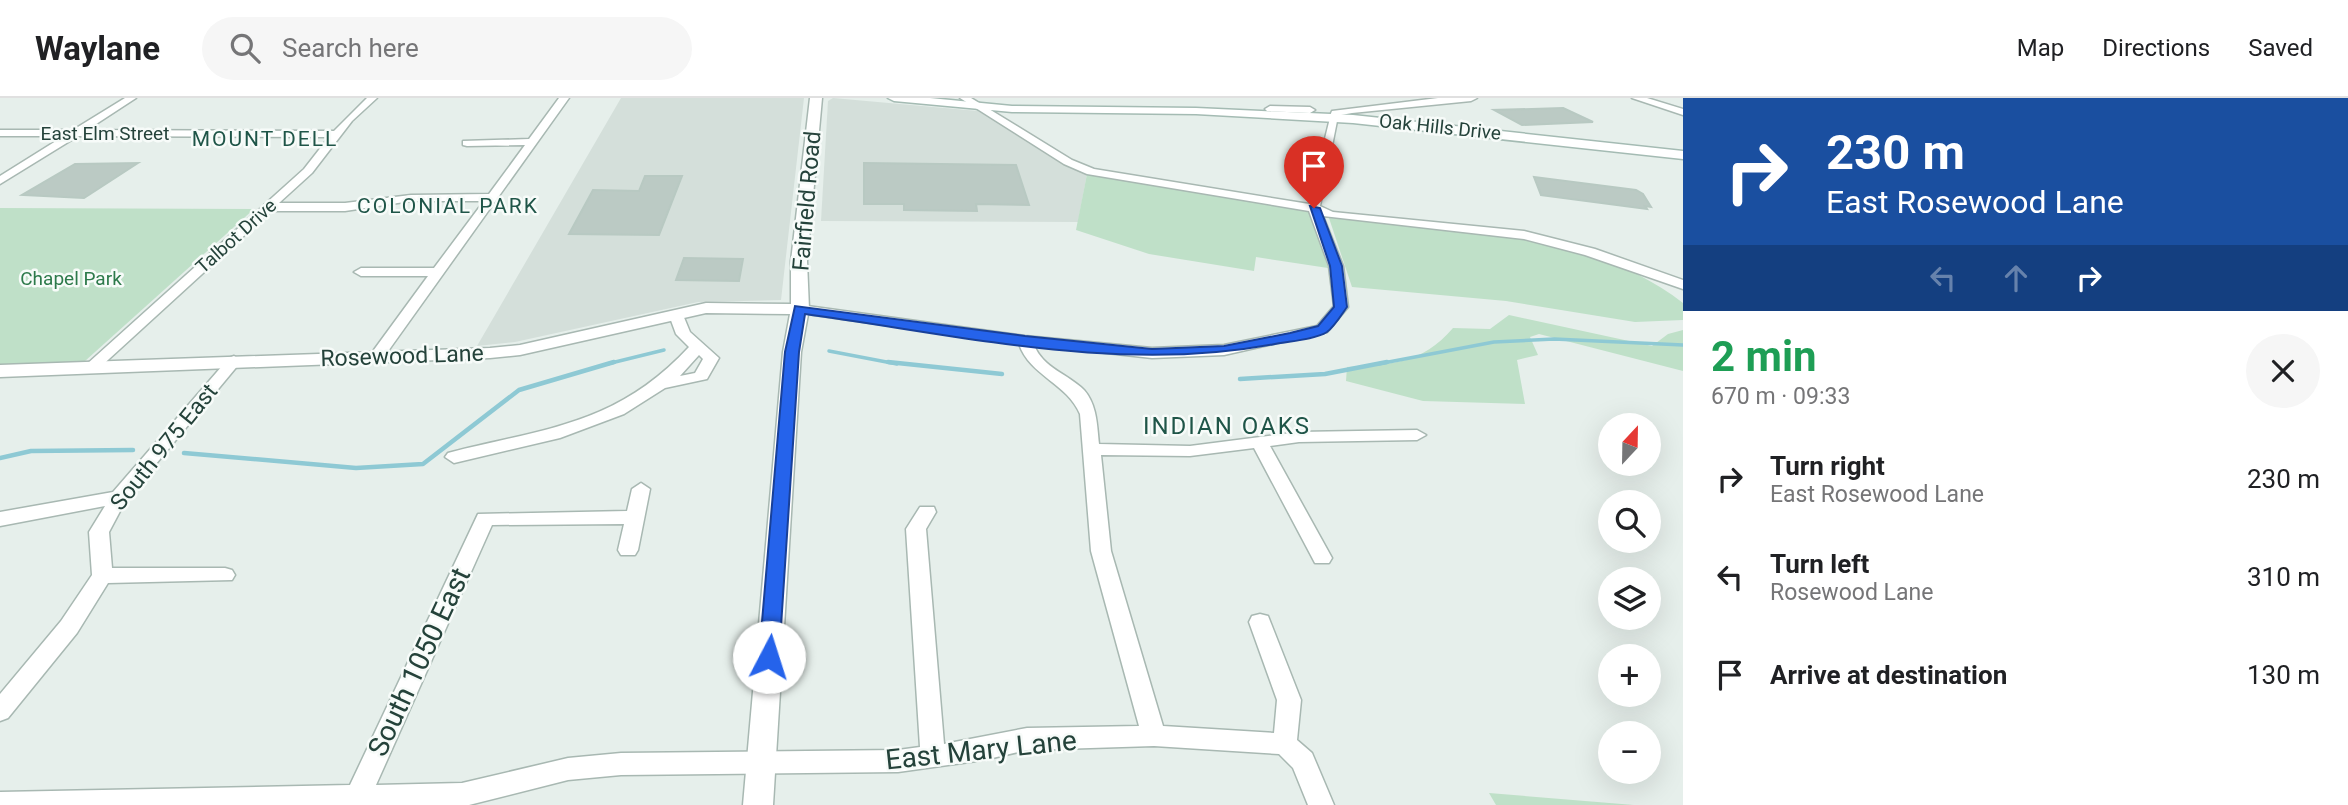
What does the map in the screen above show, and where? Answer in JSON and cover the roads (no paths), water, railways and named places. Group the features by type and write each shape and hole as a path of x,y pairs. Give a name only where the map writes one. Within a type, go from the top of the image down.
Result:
{"street":[{"path":"0,181 131,98"},
{"name":"Talbot Drive","path":"93,366 308,171 337,134 372,98"},
{"path":"376,358 529,142 564,98"},
{"name":"Fairfield Road","path":"758,805 792,352 800,309 799,261 816,98"},
{"name":"Oak Hills Drive","path":"894,98 979,107 1196,111 1335,118 1683,155"},
{"path":"965,98 1091,172 1314,208 1331,215 1524,235 1591,252 1683,285"},
{"path":"1280,98 1289,109"},
{"path":"800,309 1025,341 1152,353 1191,353 1237,347 1322,329 1341,307 1336,266 1314,208 1336,113 1471,98"},
{"path":"1637,98 1683,112"},
{"path":"1384,107 1417,121 1503,134"},
{"path":"1270,109 1310,110"},
{"name":"East Elm Street","path":"0,134 337,134"},
{"path":"467,143 529,142"},
{"path":"267,207 345,207 411,198 490,197"},
{"path":"360,272 438,272"},
{"name":"Rosewood Lane","path":"0,371 376,358 520,350 706,308 800,309"},
{"path":"454,457 519,444 624,409 681,369 697,348 683,334 676,315"},
{"path":"1025,341 1028,353 1041,368 1079,395 1088,414 1094,449 1101,551 1154,736"},
{"name":"South 975 East","path":"102,576 99,532 119,497 234,361"},
{"path":"1094,449 1190,451 1299,437 1417,435"},
{"path":"1259,442 1322,558"},
{"path":"628,550 641,489"},
{"path":"0,519 119,497"},
{"path":"928,512 916,530 933,756"},
{"name":"South 1050 East","path":"356,801 485,519 635,517"},
{"path":"0,711 69,627 102,576 225,575"},
{"path":"1260,622 1289,699 1285,744 1303,761 1321,805"},
{"name":"East Mary Lane","path":"0,804 356,801 462,794 568,769 594,766 898,761 1027,739 1154,736 1285,744"}],"waterway":[{"path":"1378,364 1494,342 1554,339 1683,345"},
{"path":"608,364 664,350"},
{"path":"829,351 897,364"},
{"path":"608,364 614,362"},
{"path":"888,362 1002,374"},
{"path":"1240,379 1325,374 1387,362"},
{"path":"184,453 356,468 423,464 519,390 608,364"},
{"path":"0,458 31,451 133,450"}],"district":[{"name":"MOUNT DELL","path":"265,139"},
{"name":"COLONIAL PARK","path":"448,206"},
{"name":"INDIAN OAKS","path":"1227,426"}],"park label":[{"name":"Chapel Park","path":"71,278"}]}
